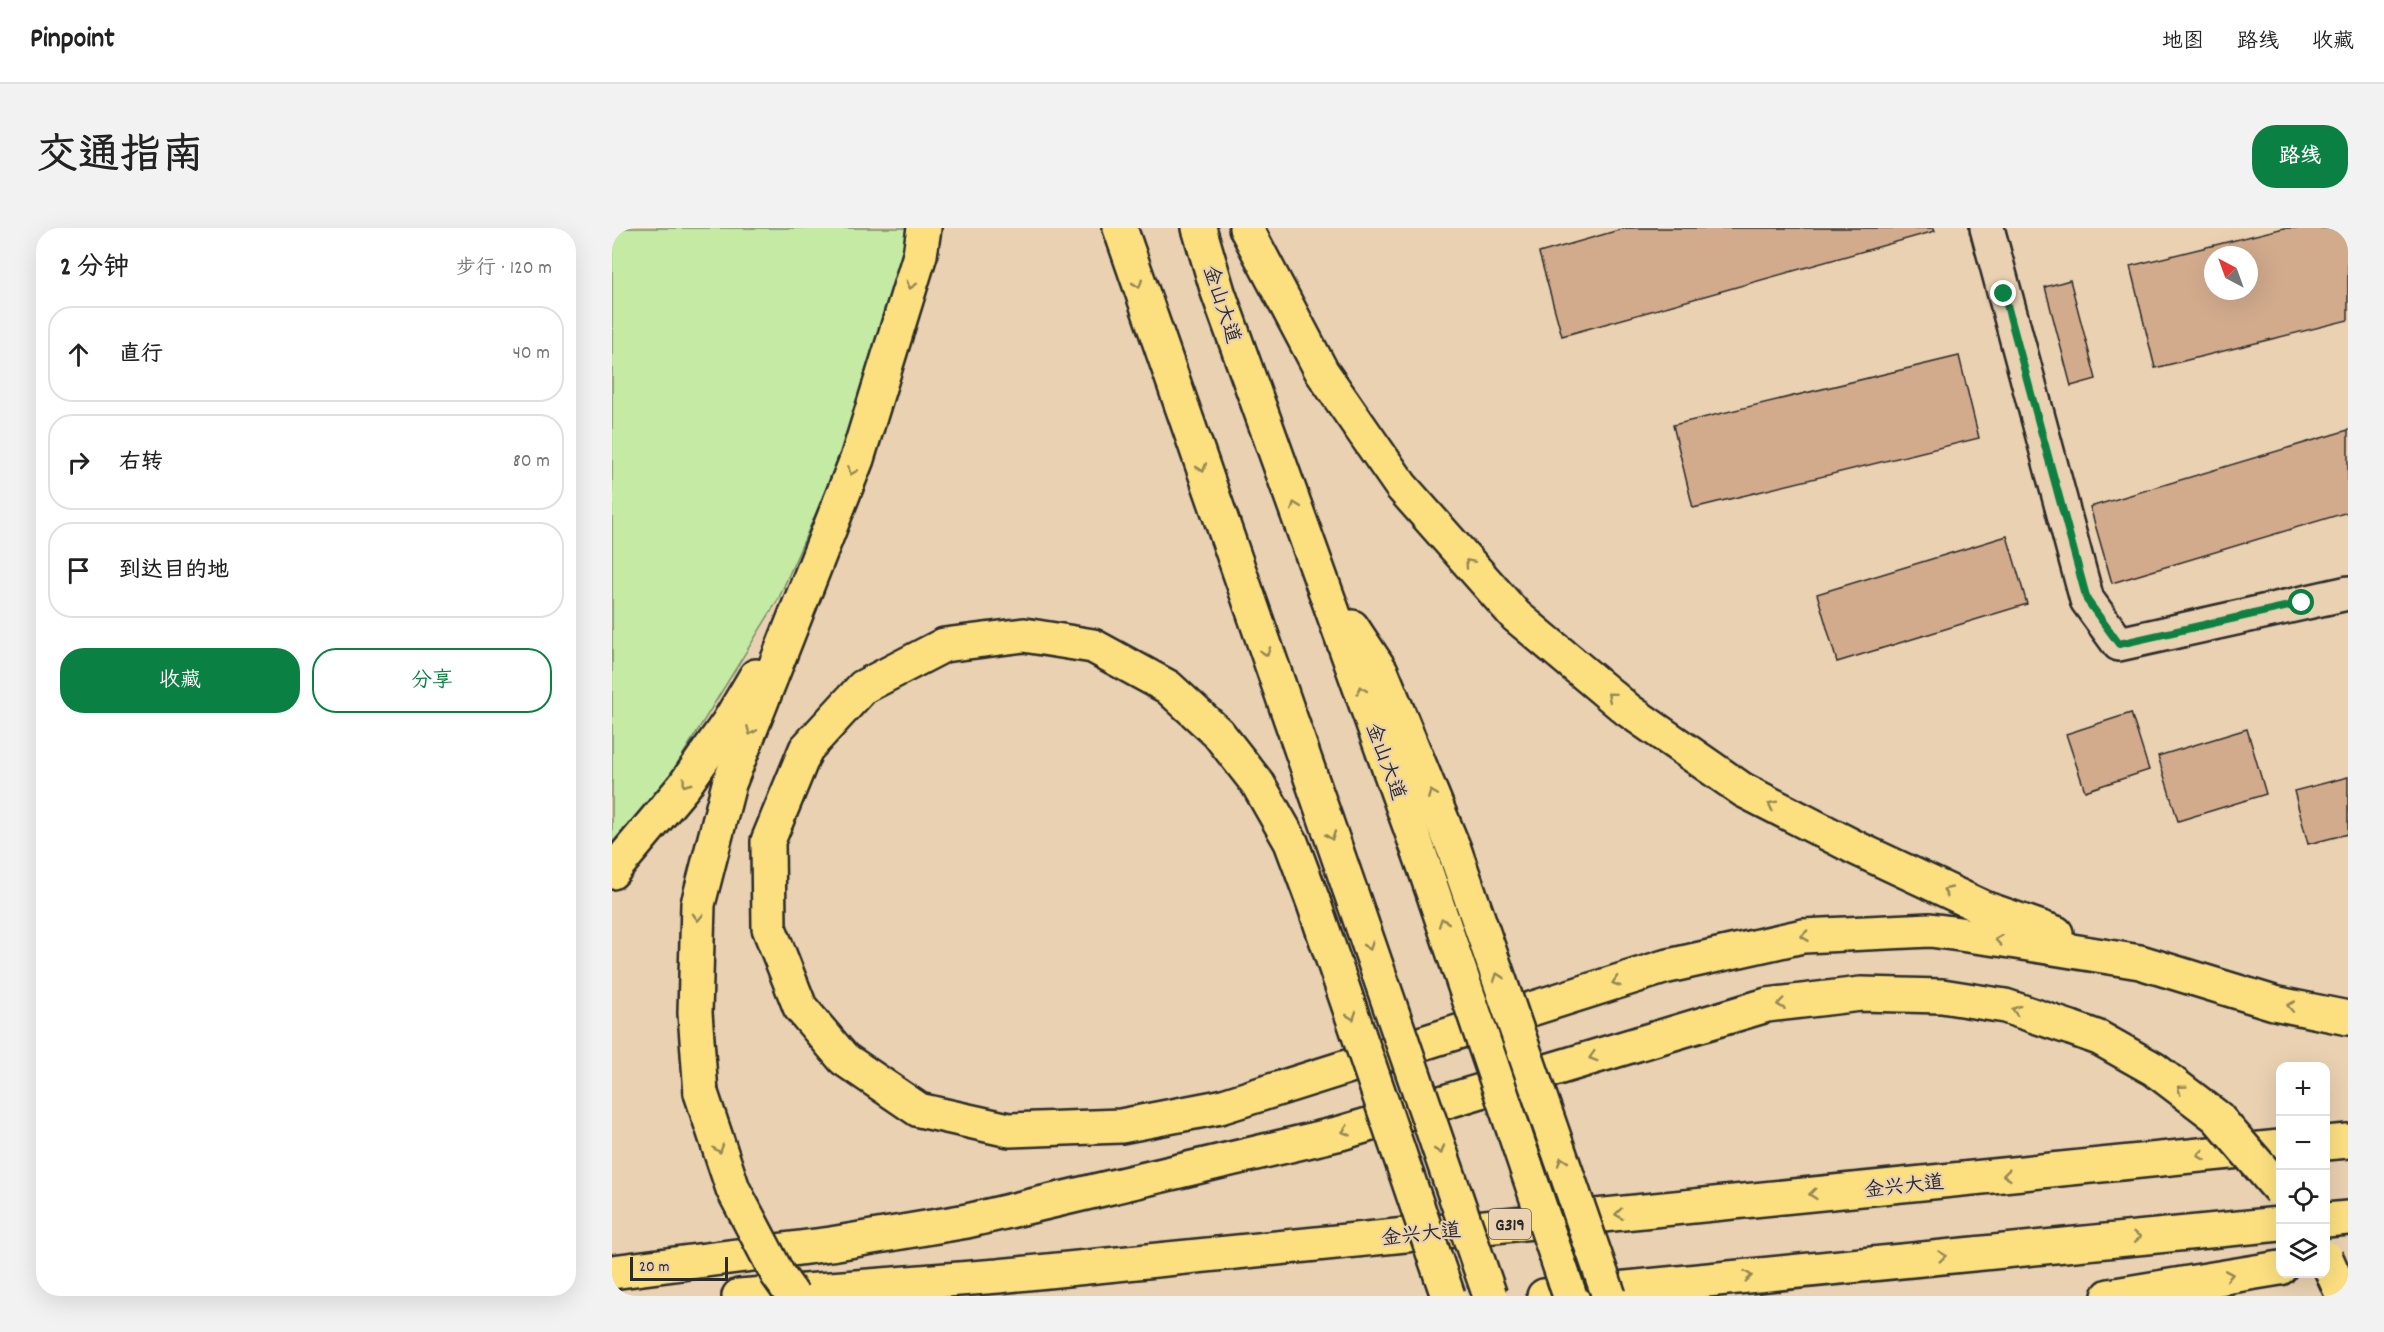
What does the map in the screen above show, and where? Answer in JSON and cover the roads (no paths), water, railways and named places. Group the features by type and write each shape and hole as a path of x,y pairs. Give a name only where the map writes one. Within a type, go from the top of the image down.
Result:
{"highway":[{"path":"793,1296 778,1275 733,1189 701,1093 695,1013 698,903 729,784 857,459 920,255 924,228"},
{"path":"1120,228 1490,1296"},
{"name":"金山大道","path":"1199,228 1222,304 1424,864 1570,1296"},
{"path":"1246,228 1322,372 1401,486 1516,616 1628,710 1743,790 1858,849 1984,908 2140,962 2274,1003 2348,1018"},
{"path":"1323,583 1381,671 1454,849 1609,1296"},
{"path":"612,872 684,786 728,723 796,610"},
{"path":"1449,1296 1313,902 1291,842 1258,784 1218,733 1168,687 1093,646 1024,636 945,645 864,687 806,748 768,841 769,928 800,1006 844,1059 919,1110 1009,1130 1121,1126 1220,1107 1664,967 1803,936 1930,930 2140,962"},
{"path":"612,1272 831,1244 968,1221 1341,1133 1767,1005 1861,993 1942,996 2005,1006 2099,1038 2154,1069 2217,1117 2276,1185"},
{"path":"2330,1143 2348,1141"},
{"name":"金兴大道","path":"740,1296 998,1276 2276,1147"},
{"path":"2330,1220 2348,1218"},
{"path":"1544,1296 2276,1224"},
{"path":"2330,1260 2348,1260"},
{"path":"2109,1296 2276,1269"},
{"path":"2330,1270 2343,1296"}],"lane":[{"path":"1987,228 2087,600 2119,644 2348,593"}]}
